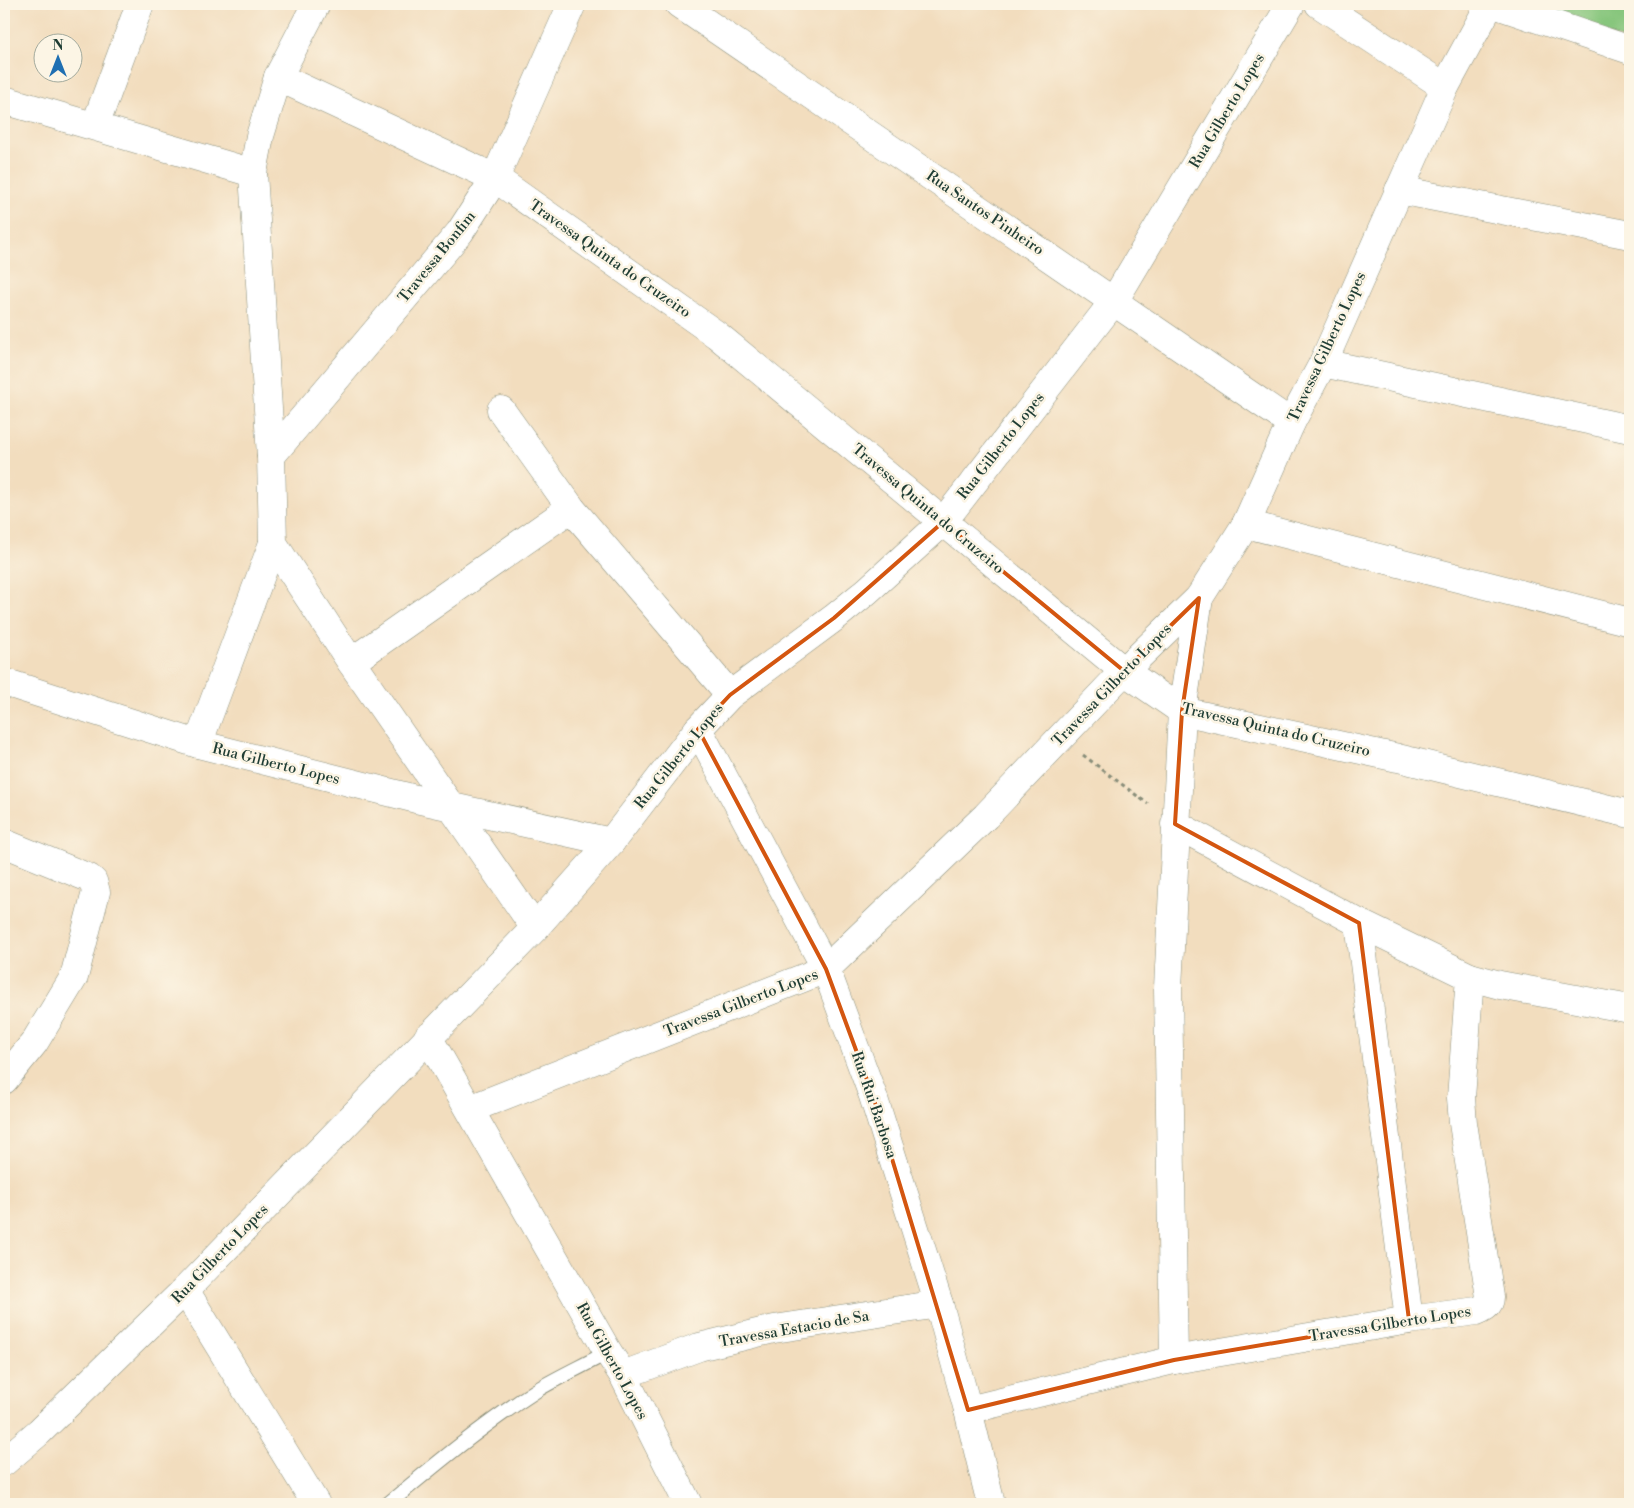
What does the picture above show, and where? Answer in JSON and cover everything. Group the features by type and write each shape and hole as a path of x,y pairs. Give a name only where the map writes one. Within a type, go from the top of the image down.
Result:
{"street":[{"path":"95,126 140,4"},
{"path":"198,744 273,543 271,456 253,173 260,136 278,77 316,4"},
{"name":"Travessa Bonfim","path":"271,456 460,232 495,178 572,4"},
{"name":"Rua Santos Pinheiro","path":"679,4 1291,423"},
{"name":"Rua Gilberto Lopes","path":"4,1461 40,1432 186,1290 535,928 611,842 698,729 730,694 834,618 944,522 1114,301 1291,4"},
{"path":"1319,4 1445,86"},
{"path":"1492,4 1630,50"},
{"name":"Travessa Gilberto Lopes","path":"470,1109 826,969 986,816 1124,672 1199,598 1246,524 1291,423 1324,363 1445,86 1492,4"},
{"name":"Travessa Quinta do Cruzeiro","path":"278,77 495,178 717,334 1124,672 1182,711 1408,760 1630,814"},
{"path":"4,100 253,173"},
{"path":"1399,190 1630,235"},
{"path":"1324,363 1630,429"},
{"path":"501,410 571,508 730,694"},
{"path":"351,662 571,508"},
{"path":"1246,524 1630,622"},
{"path":"273,543 351,662 535,928"},
{"path":"1174,1360 1168,988 1182,711 1199,598"},
{"name":"Rua Gilberto Lopes","path":"4,682 198,744 416,799 611,842"},
{"name":"Rua Rui Barbosa","path":"698,729 826,969 873,1096 939,1304 991,1504"},
{"path":"1176,824 1359,922 1470,977 1500,985 1630,1009"},
{"path":"4,843 89,878 96,887 74,977 34,1042 4,1080"},
{"path":"1359,922 1409,1320"},
{"name":"Travessa Gilberto Lopes","path":"968,1410 1174,1360 1409,1320 1477,1311 1487,1306 1490,1300 1463,1123 1461,1098 1470,977"},
{"name":"Rua Gilberto Lopes","path":"428,1038 623,1375 688,1504"},
{"path":"186,1290 316,1504"},
{"name":"Travessa Estacio de Sa","path":"623,1375 699,1347 774,1329 939,1304"}],"lane":[{"path":"388,1504 475,1433 539,1390 608,1352"}],"path":[{"path":"1060,738 1176,824"}],"highlighted area":[{"path":"943,522 1124,671 1199,598 1182,711 1175,824 1359,923 1409,1320 1174,1360 968,1410 873,1096 826,969 698,729 730,695 834,618"}],"green space":[{"path":"1517,4 1630,4 1630,42"}]}
